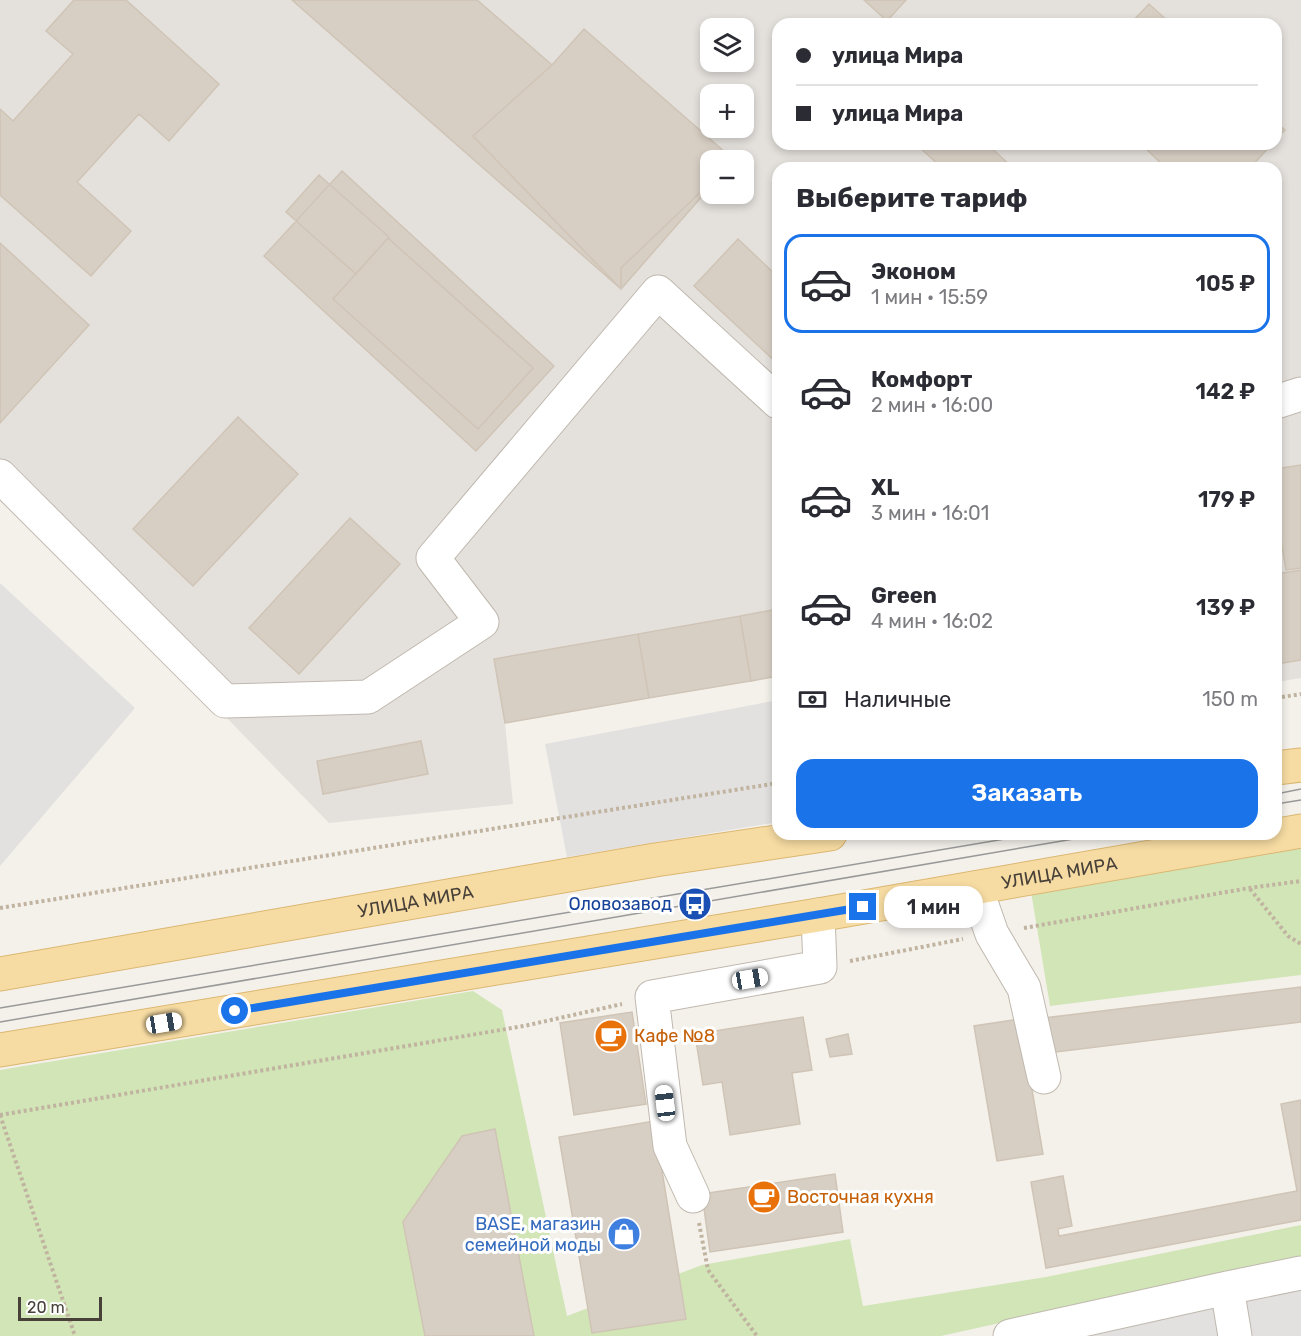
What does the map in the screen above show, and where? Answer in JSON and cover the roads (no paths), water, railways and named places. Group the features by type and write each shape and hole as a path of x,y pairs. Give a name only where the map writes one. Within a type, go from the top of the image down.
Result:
{"main road":[{"path":"1282,767 1301,765"},
{"name":"УЛИЦА МИРА","path":"1282,834 1301,831"},
{"name":"УЛИЦА МИРА","path":"0,974 644,862 790,840"},
{"name":"УЛИЦА МИРА","path":"0,1050 818,915 1250,840"}],"street":[{"path":"0,476 225,701 368,697 482,622 433,558 658,292 772,396"},
{"path":"1282,400 1301,394"},
{"path":"976,888 992,934 1024,988 1044,1077"},
{"path":"693,1196 670,1146 652,997 820,967 818,915"},
{"path":"1010,1336 1301,1273"},
{"path":"1227,1288 1235,1336"}],"tram line":[{"path":"1282,793 1301,789"},
{"path":"1282,803 1301,800"},
{"path":"0,1008 999,840"},
{"path":"0,1022 1068,840"}],"place":[{"name":"Оловозавод","path":"695,904"},
{"name":"Кафе №8","path":"611,1036"},
{"name":"Восточная кухня","path":"764,1197"},
{"name":"BASE, магазин семейной моды","path":"624,1234"}]}
